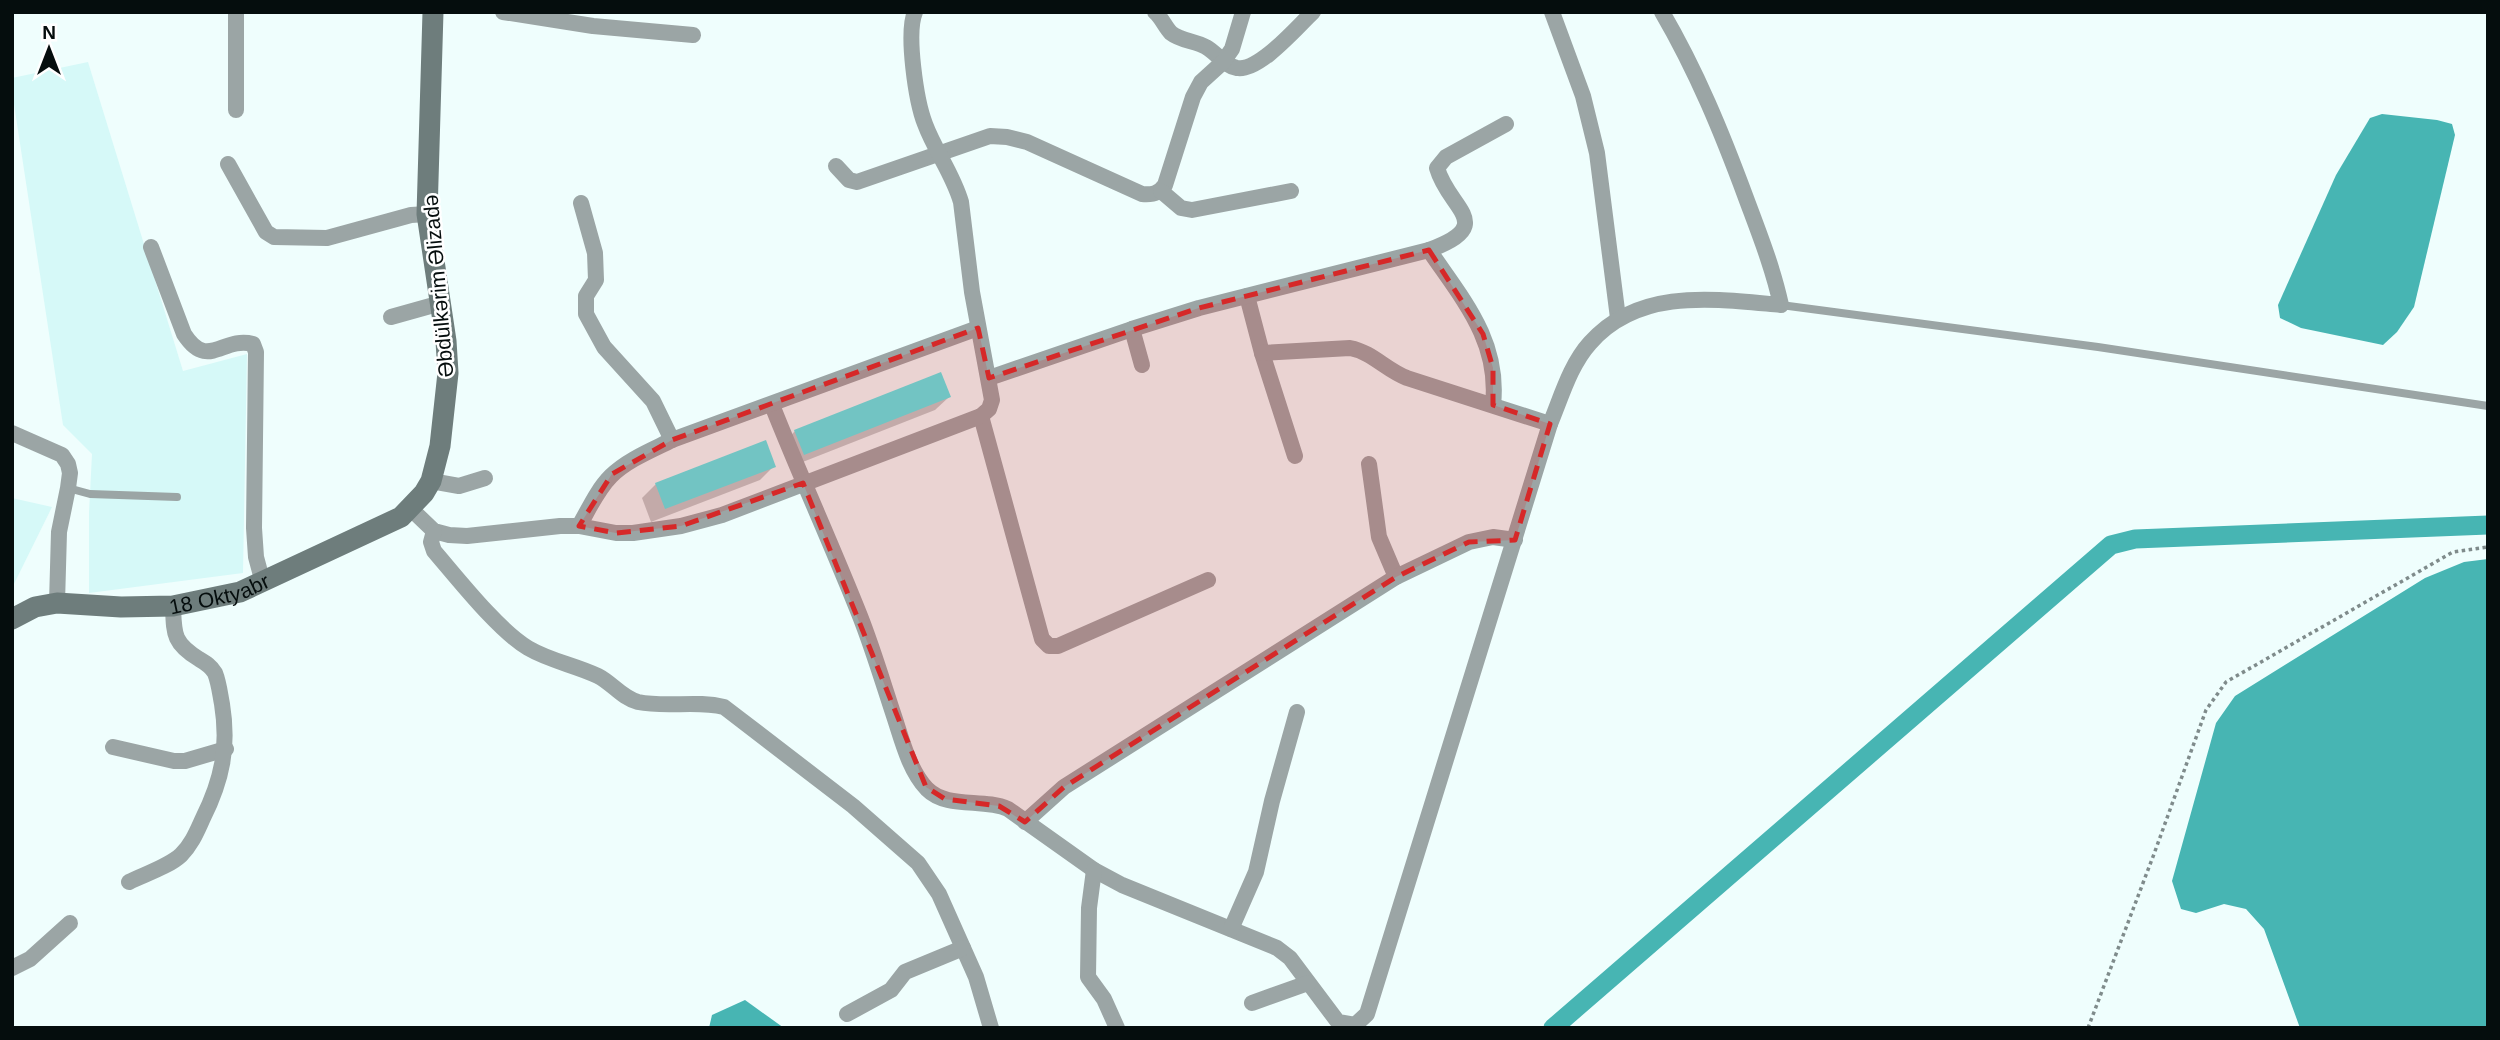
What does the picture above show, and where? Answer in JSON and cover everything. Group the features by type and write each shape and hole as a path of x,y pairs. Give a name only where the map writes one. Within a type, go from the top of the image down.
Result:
{"street":[{"path":"236,12 236,110"},
{"name":"Əbdülkərim Əlizadə","path":"410,508 431,481 440,446 448,373 441,303 427,214 433,12"},
{"path":"503,12 593,26 693,35"},
{"path":"410,508 434,531 449,535 467,536 542,527 579,527 634,533 681,526 722,515 981,416 989,409 992,400 978,328 961,202 922,115 910,37 915,12"},
{"path":"1155,12 1169,31 1207,48 1223,62 1236,68 1248,68 1260,62 1313,12"},
{"path":"836,166 849,180 857,182 940,155 971,141 990,136 1007,137 1027,142 1142,194 1151,195 1161,191 1193,97 1201,82 1223,62 1232,49 1243,12"},
{"path":"1552,12 1583,96 1597,153 1618,318"},
{"path":"772,405 860,615 903,742 915,771 926,787 934,795 946,799 999,806 1094,870 1158,901 1277,948 1290,958 1338,1022 1355,1026 1367,1014 1550,424 1572,372 1588,344 1618,318 1658,304 1709,298 1781,305 1768,258 1718,123 1683,48 1662,12"},
{"path":"989,378 1132,329 1247,296 1429,250 1461,234 1466,225 1465,216 1437,168 1446,157 1506,124"},
{"path":"228,164 266,232 274,237 327,238 411,215 427,214"},
{"path":"1161,191 1181,208 1192,210 1291,191"},
{"path":"581,203 596,253 596,280 586,296 586,314 604,347 653,401 672,440"},
{"path":"151,247 184,334 192,347 197,351 207,351 244,342 253,344 256,352 254,528 256,556 263,583"},
{"path":"1429,250 1483,334 1493,368 1493,405"},
{"path":"1247,296 1262,353 1296,456"},
{"path":"391,317 441,303"},
{"path":"579,527 601,487 612,474 672,440 978,328"},
{"path":"1132,329 1142,365"},
{"path":"1262,353 1350,348 1364,351 1394,373 1550,424"},
{"path":"981,416 1042,639 1049,646 1058,646 1208,580"},
{"path":"12,433 62,455 68,464 70,473 59,532 57,603"},
{"path":"1368,464 1379,537 1396,577"},
{"path":"431,481 458,485 485,478"},
{"name":"18 Oktyabr","path":"12,620 36,607 57,603 121,607 173,606 210,599 263,583 401,517 410,508"},
{"path":"434,531 431,541 434,551 513,638 560,663 588,671 627,698 638,702 709,703 724,707 853,806 918,863 930,877 976,977 991,1028"},
{"path":"1025,822 1064,787 1396,577 1469,541 1493,537 1515,540"},
{"path":"129,882 178,857 191,844 215,795 223,771 226,749 224,720 215,674 210,666 178,643 174,633 173,606"},
{"path":"1231,929 1256,872 1272,801 1297,712"},
{"path":"113,747 174,761 185,761 226,749"},
{"path":"1094,870 1089,908 1088,977 1104,999 1117,1028"},
{"path":"12,968 30,958 70,923"},
{"path":"847,1014 891,990 905,972 963,948"},
{"path":"1252,1003 1308,983"}],"lane":[{"path":"1781,305 2098,347 2488,406"},
{"path":"68,488 90,494 177,497"}],"path":[{"path":"2088,1028 2206,710 2225,682 2453,552 2488,547"}],"highlighted area":[{"path":"1429,250 1483,334 1493,368 1493,405 1550,424 1515,540 1469,542 1396,577 1064,787 1025,822 999,806 945,799 926,787 803,483 681,526 616,533 579,526 612,474 672,440 978,328 989,378 1199,308"}],"shaded area":[{"path":"88,62 183,371 247,354 243,573 89,593 92,454 63,425 12,91 12,78"},
{"path":"12,498 52,507 12,588"}],"water":[{"path":"2382,114 2452,124 2455,135 2414,307 2397,332 2383,345 2301,328 2280,318 2278,305 2336,175 2370,118"},
{"path":"2488,559 2488,1028 2300,1028 2264,929 2246,909 2224,904 2196,913 2181,909 2172,881 2216,723 2235,696 2425,578 2464,562"},
{"path":"745,1000 784,1028 709,1028 712,1015"}],"building":[{"path":"941,372 951,397 804,455 794,430"},
{"path":"766,440 776,467 665,509 655,483"}],"waterway":[{"path":"1553,1028 2111,545 2135,539 2488,525"}]}
